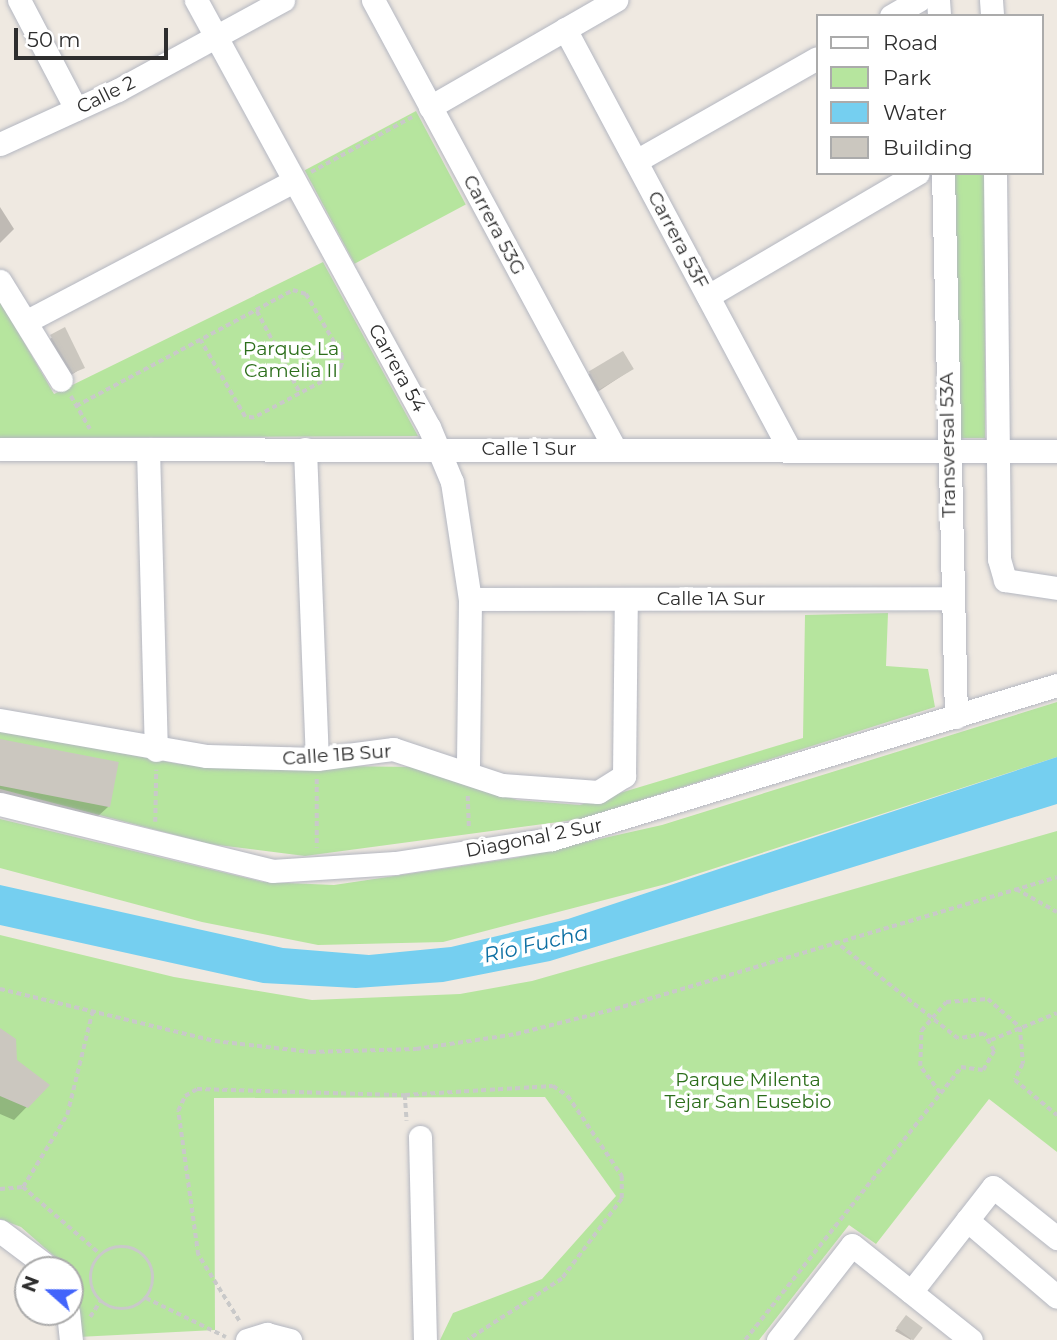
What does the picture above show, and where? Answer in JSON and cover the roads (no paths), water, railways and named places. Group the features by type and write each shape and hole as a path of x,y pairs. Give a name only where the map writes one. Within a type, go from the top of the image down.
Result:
{"street":[{"path":"19,0 76,109"},
{"name":"Carrera 54","path":"196,0 438,449 452,482 470,598 468,773"},
{"name":"Calle 2","path":"0,144 217,39 283,0"},
{"name":"Carrera 53G","path":"373,0 615,449"},
{"path":"430,107 616,0"},
{"path":"894,14 919,0"},
{"name":"Carrera 53F","path":"565,29 790,450"},
{"path":"636,162 816,59"},
{"path":"708,296 915,175"},
{"name":"Transversal 53A","path":"943,175 947,451 956,718"},
{"path":"995,175 1001,451 999,559 1004,580 1057,588"},
{"path":"27,321 294,181"},
{"path":"0,281 61,380"},
{"name":"Calle 1 Sur","path":"0,449 1057,451"},
{"path":"148,449 156,750"},
{"path":"305,449 317,759"},
{"name":"Calle 1A Sur","path":"470,598 952,598"},
{"name":"Calle 1B Sur","path":"0,720 156,750 317,759 393,749 502,785 598,792 624,776 626,599"},
{"name":"Diagonal 2 Sur","path":"0,804 251,867 317,871 470,852 643,814 1057,685"},
{"path":"420,1137 425,1340"},
{"path":"911,1292 993,1187 1057,1238"},
{"path":"967,1220 1057,1297"},
{"path":"0,1231 33,1256"},
{"path":"778,1340 852,1245 971,1340"},
{"path":"243,1339 290,1340"}],"water":[{"name":"Río Fucha","path":"1057,757 1057,804 550,961 443,982 356,988 263,983 0,925 0,885 283,948 369,955 451,947 568,919"}],"park label":[{"name":"Parque La Camelia II","path":"291,360"},
{"name":"Parque Milenta Tejar San Eusebio","path":"748,1091"}]}
